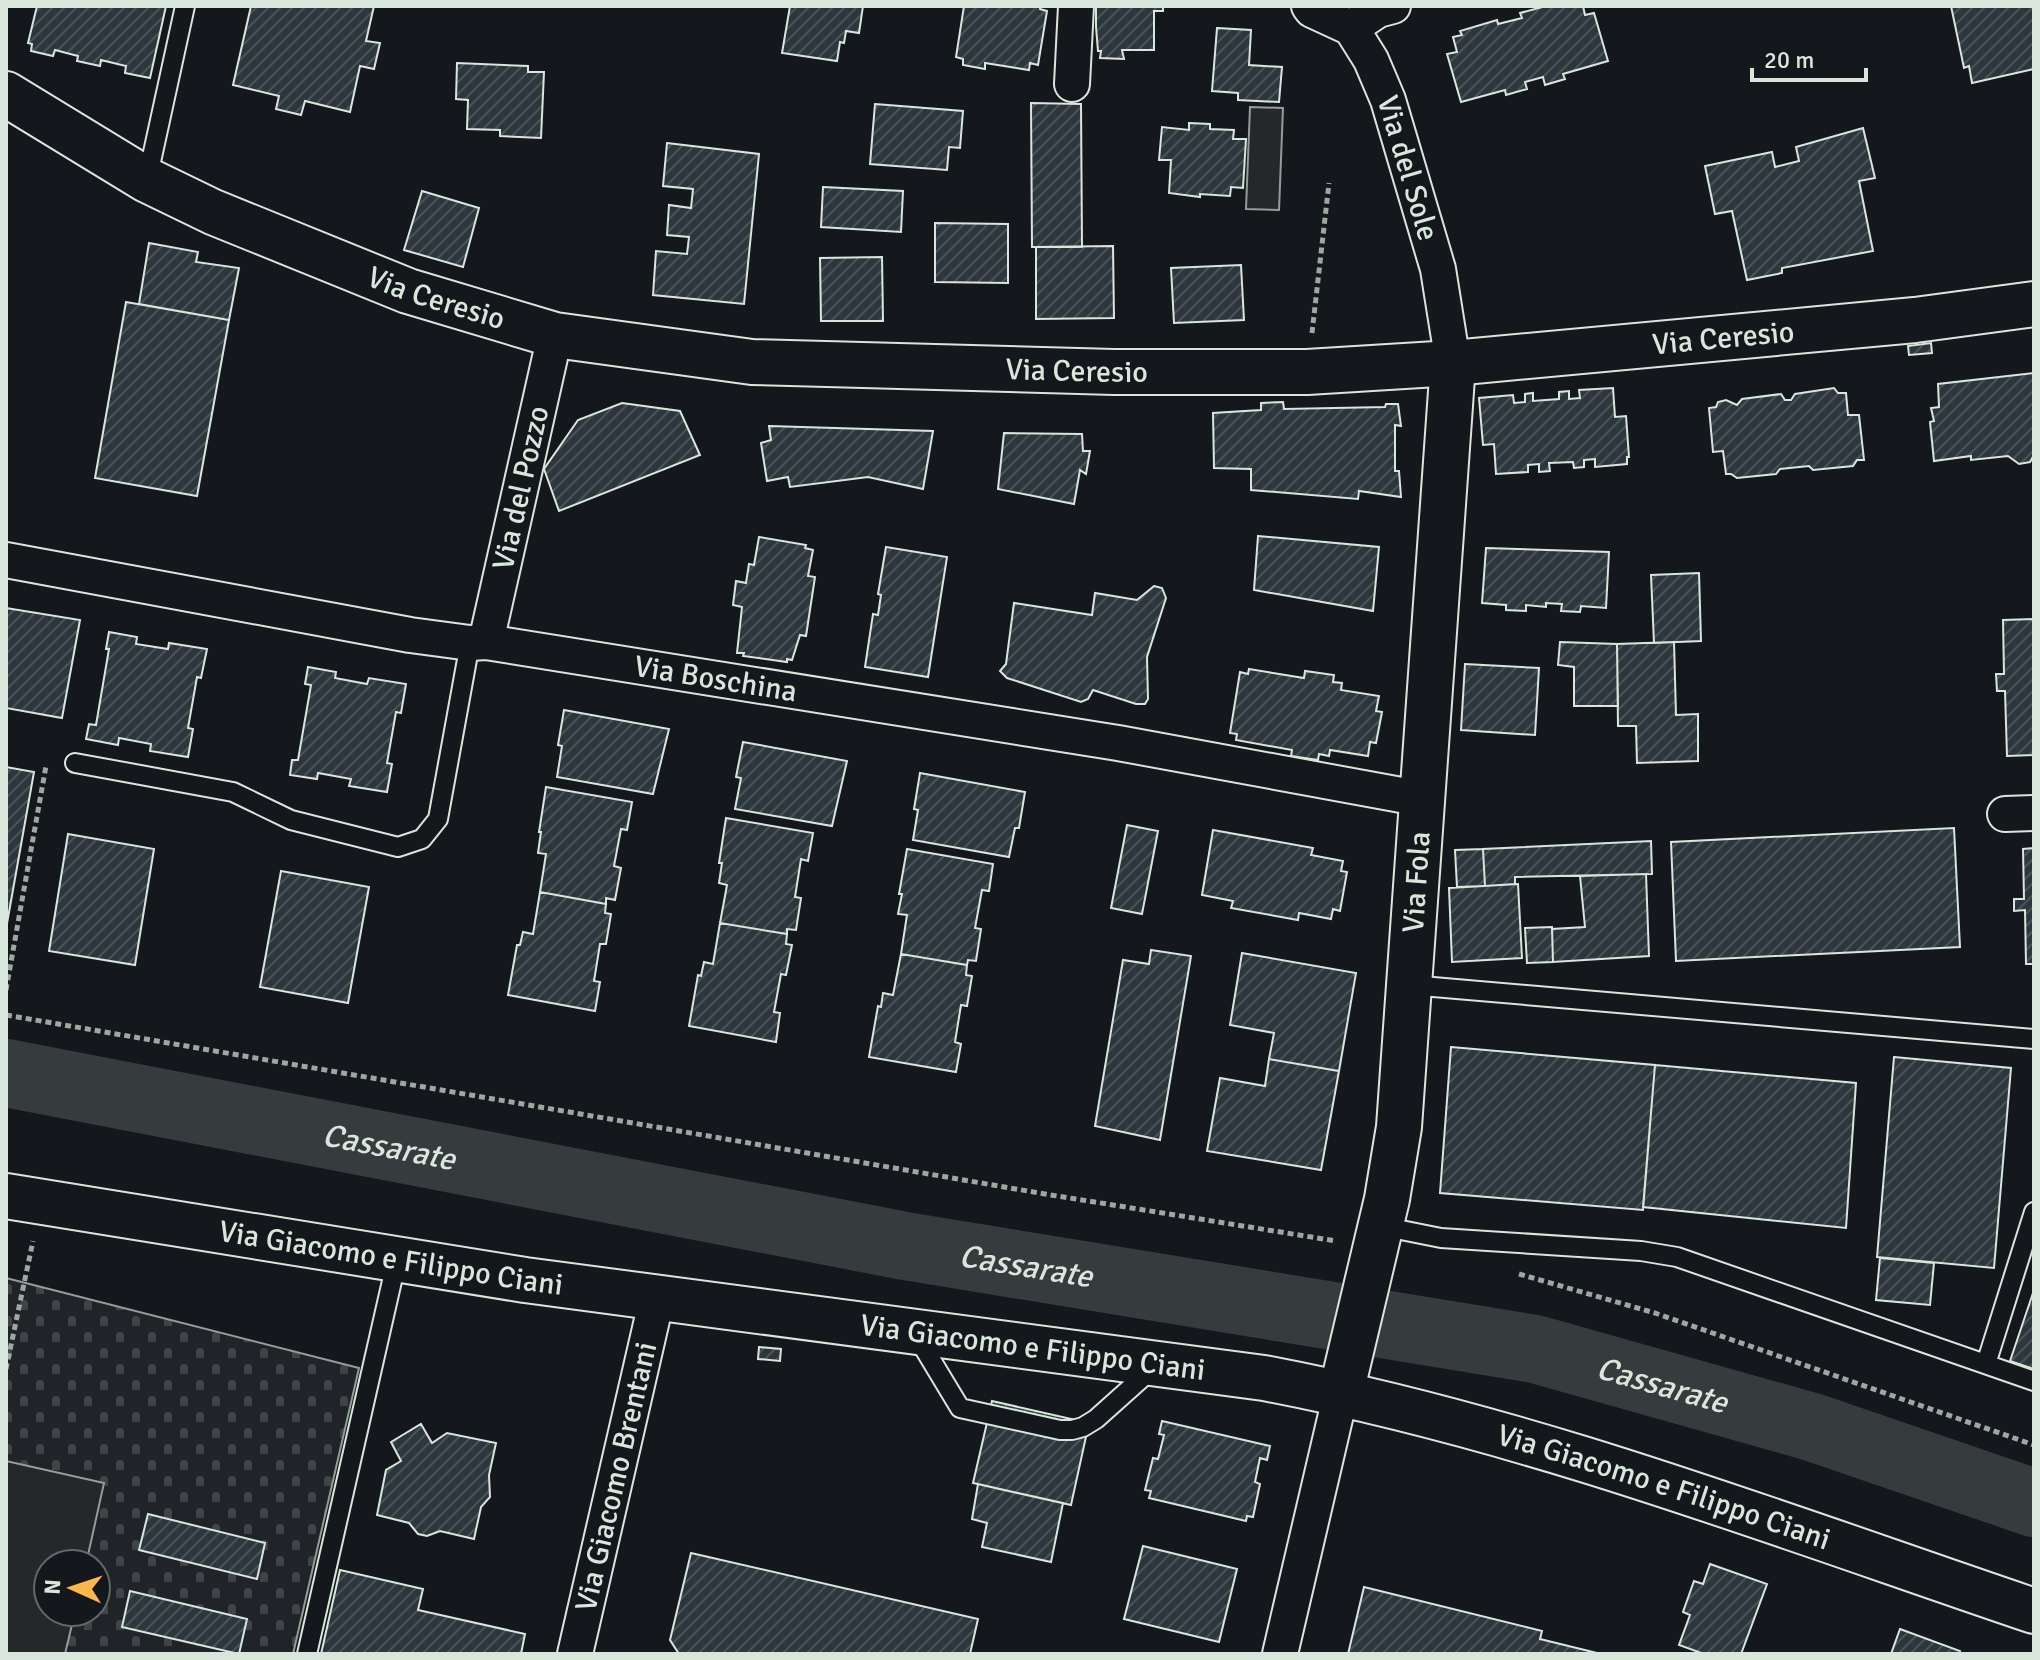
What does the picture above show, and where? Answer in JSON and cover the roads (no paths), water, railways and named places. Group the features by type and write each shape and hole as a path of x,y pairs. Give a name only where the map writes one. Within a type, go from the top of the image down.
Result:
{"main road":[{"name":"Via Ceresio","path":"6,94 147,180 213,212 408,291 555,335 752,362 1114,372 1307,372 1453,363 1915,320 2034,304"},
{"name":"Via Fola","path":"1345,1378 1377,1242 1399,1127 1453,363"},
{"name":"Via Giacomo e Filippo Ciani","path":"24,1199 397,1259 915,1333 1264,1378 1345,1378 1454,1421 1647,1479 2034,1611"}],"street":[{"path":"1072,84 1076,6"},
{"path":"1309,6 1351,28 1378,10 1393,6"},
{"name":"Via del Sole","path":"1351,28 1371,60 1388,100 1438,269 1453,363"},
{"name":"Via del Pozzo","path":"478,642 555,335"},
{"name":"Via Boschina","path":"6,560 410,635 478,642 1118,743 1423,799"},
{"name":"Via Giacomo Brentani","path":"575,1654 657,1298"},
{"path":"1280,1654 1345,1378"}],"lane":[{"path":"147,180 185,6"},
{"path":"75,763 233,792 291,820 398,847 422,839 438,819 478,642"},
{"path":"1410,985 2034,1039"},
{"path":"1986,1364 2034,1212"},
{"path":"1377,1242 1441,1238 1641,1251 1677,1257 2034,1381"},
{"path":"307,1654 397,1259"},
{"path":"915,1333 960,1408 1060,1430 1083,1427 1158,1364"}],"waterway":[{"name":"Cassarate","path":"6,1073 905,1246 1535,1349 1812,1427 2034,1503"}]}
